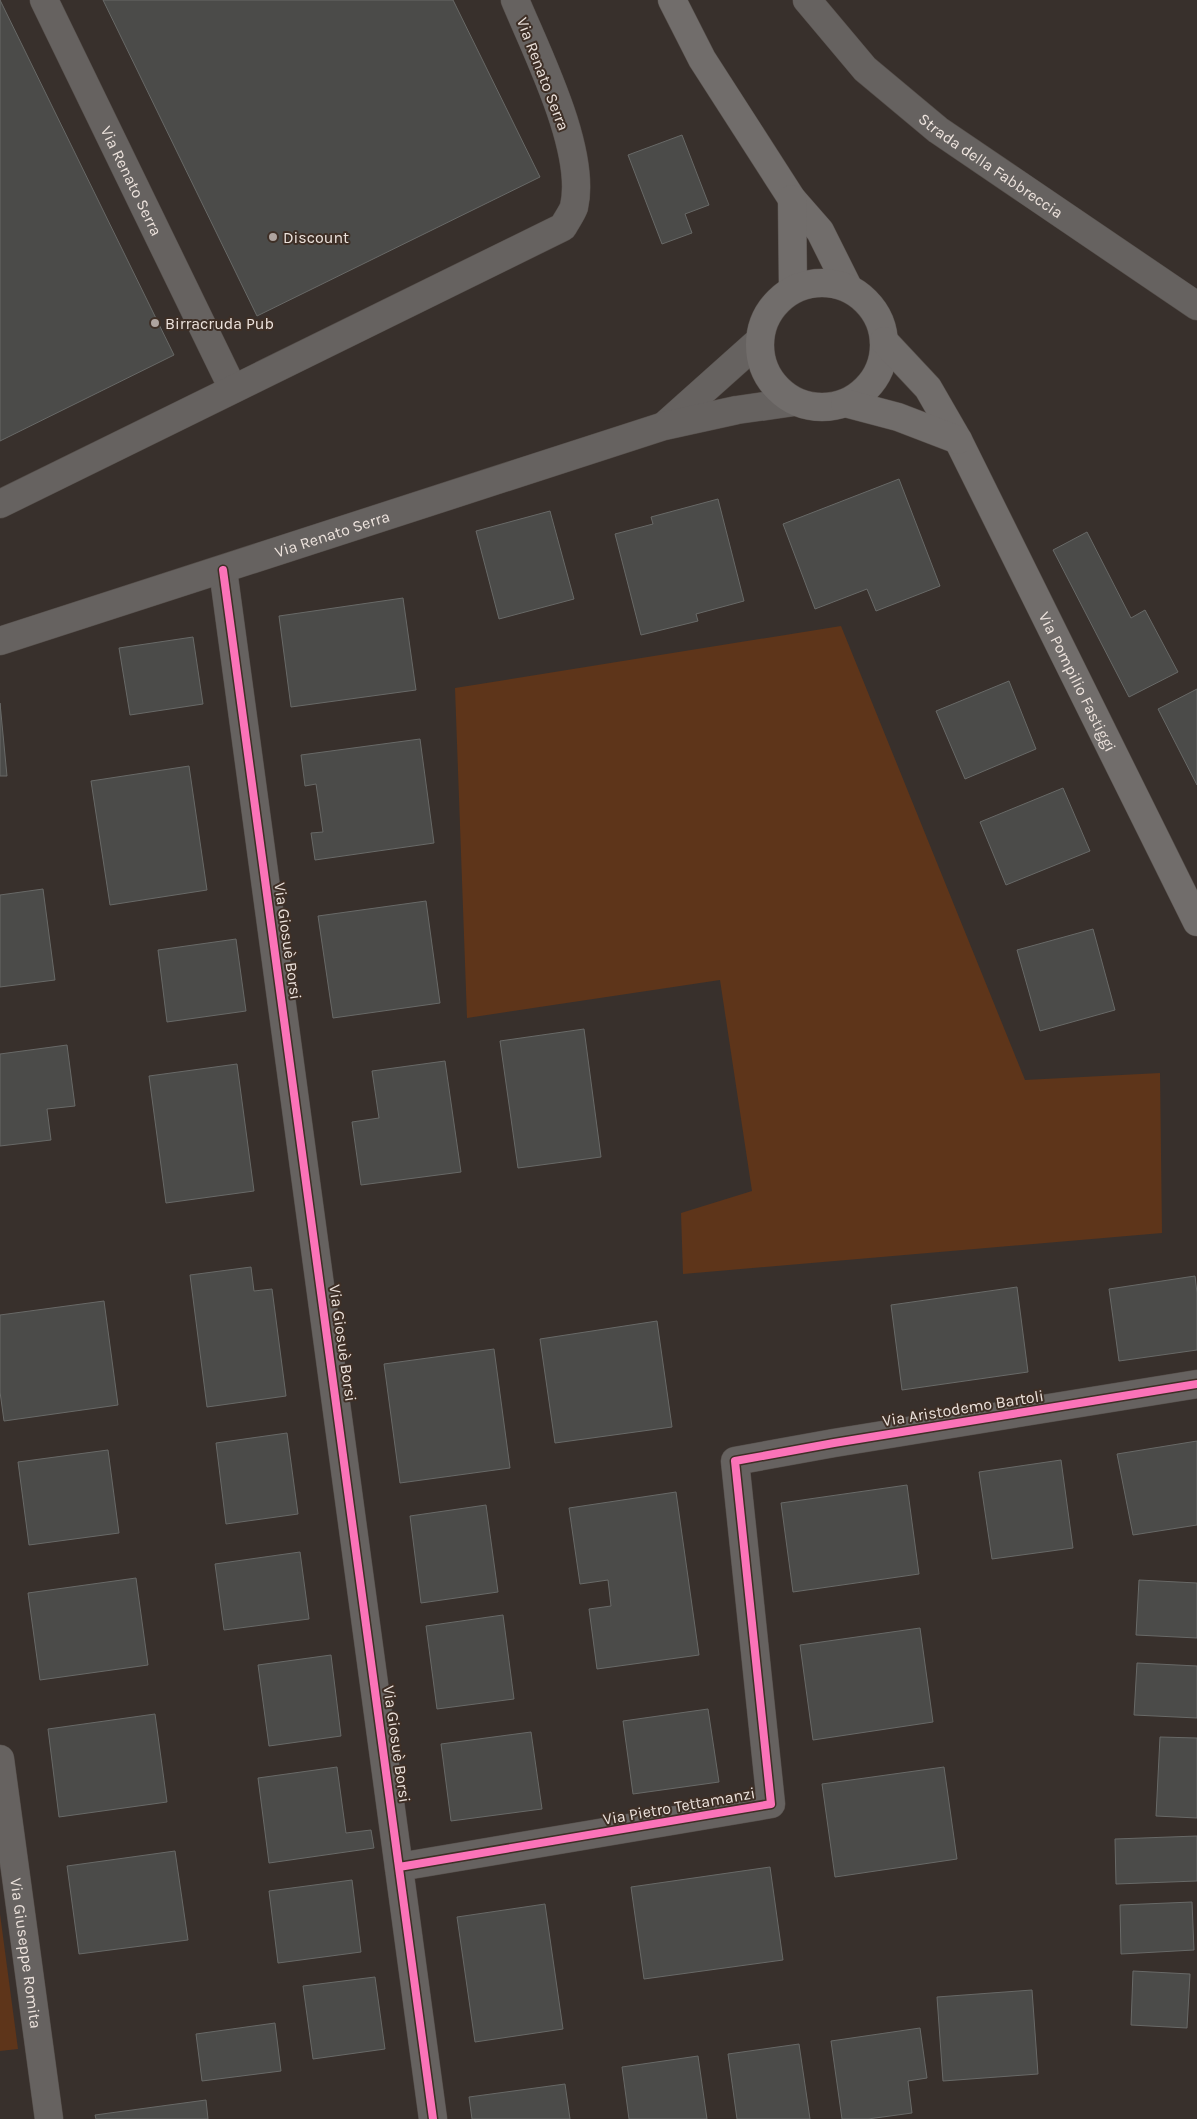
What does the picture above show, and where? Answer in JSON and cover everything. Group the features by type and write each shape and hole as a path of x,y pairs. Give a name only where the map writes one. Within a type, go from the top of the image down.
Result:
{"street":[{"name":"Via Renato Serra","path":"44,0 233,389"},
{"name":"Via Renato Serra","path":"0,504 563,227 574,208 576,174 564,120 515,0"},
{"path":"672,0 702,59 792,199 820,231 848,287"},
{"name":"Strada della Fabbreccia","path":"808,0 865,69 938,130 1197,306"},
{"path":"792,199 793,289"},
{"path":"829,282 848,287 874,309 881,325 884,341 883,361 875,379 862,393 845,403 828,407 811,407 794,402 779,391 767,376 760,359 759,341 764,320 776,302 793,289 811,283 829,282"},
{"name":"Via Renato Serra","path":"664,426 759,341"},
{"name":"Via Pompilio Fastiggi","path":"884,341 928,388 958,440 1197,922"},
{"name":"Via Renato Serra","path":"0,641 664,426 737,410 794,402"},
{"path":"845,403 898,417 958,440"},
{"name":"Via Giosuè Borsi","path":"223,570 433,2119"},
{"name":"Via Aristodemo Bartoli","path":"735,1461 1197,1384"},
{"name":"Via Pietro Tettamanzi","path":"399,1867 771,1804 735,1461"},
{"name":"Via Giuseppe Romita","path":"0,1759 49,2119"}],"shaded area":[{"path":"841,626 1025,1080 1160,1073 1162,1233 683,1274 681,1213 752,1191 720,980 467,1018 455,688"},
{"path":"0,1914 18,2049 0,2051"}],"building":[{"path":"0,0 174,355 0,441"},
{"path":"103,0 453,0 540,177 257,316"},
{"path":"682,135 709,205 685,214 692,233 662,244 628,155"},
{"path":"899,479 940,586 876,611 867,589 815,609 783,524"},
{"path":"718,499 744,601 696,614 698,621 641,635 615,534 653,524 651,517"},
{"path":"550,511 574,599 499,619 476,531"},
{"path":"1087,532 1131,618 1145,610 1178,672 1129,697 1053,550"},
{"path":"403,598 416,690 291,707 279,616"},
{"path":"193,637 203,704 130,715 119,648"},
{"path":"1009,681 1036,749 965,779 936,711"},
{"path":"1197,689 1197,785 1158,709"},
{"path":"0,703 7,776 0,776"},
{"path":"420,739 434,843 315,860 311,833 323,832 316,784 305,786 301,755"},
{"path":"189,766 207,890 110,905 91,781"},
{"path":"1063,788 1090,851 1006,885 980,822"},
{"path":"43,889 55,980 0,987 0,895"},
{"path":"426,901 440,1003 333,1018 318,916"},
{"path":"1093,929 1115,1010 1040,1031 1017,950"},
{"path":"236,939 246,1011 167,1022 158,950"},
{"path":"584,1029 601,1157 518,1168 500,1041"},
{"path":"67,1045 75,1106 47,1109 51,1140 0,1146 0,1054"},
{"path":"445,1061 461,1172 361,1185 352,1122 379,1118 372,1071"},
{"path":"237,1064 254,1191 166,1203 149,1076"},
{"path":"251,1267 254,1291 272,1289 286,1396 207,1407 190,1275"},
{"path":"1195,1276 1197,1293 1197,1350 1119,1361 1109,1289"},
{"path":"1017,1287 1028,1372 902,1390 891,1305"},
{"path":"104,1301 118,1405 4,1421 0,1392 0,1315"},
{"path":"657,1321 672,1427 555,1443 540,1339"},
{"path":"494,1349 510,1468 400,1483 384,1364"},
{"path":"287,1433 298,1514 226,1524 216,1443"},
{"path":"1197,1441 1197,1525 1133,1535 1117,1454"},
{"path":"108,1450 119,1533 29,1545 18,1462"},
{"path":"1061,1460 1073,1548 992,1559 979,1472"},
{"path":"907,1485 919,1574 793,1592 781,1503"},
{"path":"676,1492 699,1655 597,1669 589,1609 611,1606 608,1580 580,1584 569,1508"},
{"path":"486,1505 498,1592 421,1603 410,1516"},
{"path":"300,1552 309,1619 224,1630 215,1564"},
{"path":"136,1578 148,1665 40,1680 28,1593"},
{"path":"1139,1580 1197,1583 1197,1638 1136,1635"},
{"path":"503,1615 514,1699 437,1709 426,1626"},
{"path":"920,1628 933,1722 813,1740 800,1645"},
{"path":"331,1655 341,1736 269,1746 258,1665"},
{"path":"1137,1663 1197,1666 1197,1718 1134,1715"},
{"path":"708,1709 719,1782 633,1794 623,1721"},
{"path":"155,1714 167,1802 59,1817 48,1729"},
{"path":"531,1732 542,1809 451,1821 441,1744"},
{"path":"1160,1737 1197,1738 1197,1818 1156,1816"},
{"path":"337,1767 346,1833 371,1830 374,1848 269,1863 258,1778"},
{"path":"944,1767 957,1859 835,1877 822,1784"},
{"path":"1197,1836 1197,1881 1116,1884 1115,1839"},
{"path":"175,1851 188,1940 79,1954 67,1866"},
{"path":"770,1867 783,1960 644,1979 631,1887"},
{"path":"352,1880 361,1952 278,1963 269,1891"},
{"path":"1192,1902 1194,1950 1121,1954 1120,1905"},
{"path":"545,1904 563,2029 475,2042 457,1917"},
{"path":"1133,1971 1190,1974 1187,2028 1131,2025"},
{"path":"375,1977 385,2049 313,2059 303,1986"},
{"path":"1032,1990 1038,2074 943,2081 937,1997"},
{"path":"275,2023 281,2071 202,2081 196,2034"},
{"path":"920,2028 927,2078 908,2081 912,2113 868,2119 842,2119 831,2041"},
{"path":"799,2044 810,2119 737,2119 728,2054"},
{"path":"698,2056 707,2119 629,2119 622,2067"},
{"path":"565,2084 570,2119 472,2119 469,2097"},
{"path":"206,2100 208,2119 96,2119 95,2115"}],"cycle path":[{"path":"223,570 433,2119"},
{"path":"399,1867 771,1804 735,1461 1197,1384"}],"place":[{"name":"Discount","path":"273,237"},
{"name":"Birracruda Pub","path":"155,323"}]}
